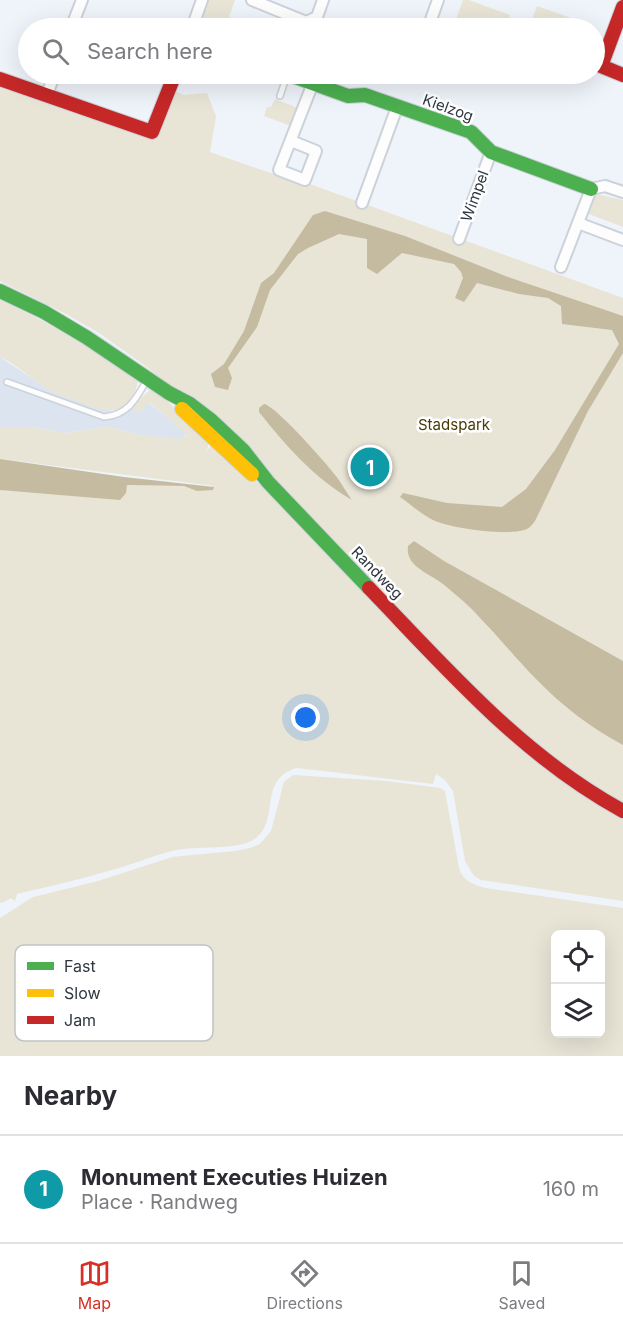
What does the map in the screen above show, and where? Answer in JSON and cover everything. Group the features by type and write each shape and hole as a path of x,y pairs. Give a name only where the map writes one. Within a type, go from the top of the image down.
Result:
{"main road":[{"path":"605,55 623,6"},
{"path":"605,68 623,75"},
{"path":"0,79 152,132 170,84"},
{"name":"Kielzog","path":"315,84 348,96 364,95 471,132 491,152 591,189"},
{"name":"Randweg","path":"0,291 95,342 169,393 191,405 221,430 258,467 268,483 508,730 550,765 623,811"}],"street":[{"path":"75,18 82,0"},
{"path":"196,18 202,0"},
{"path":"252,0 290,18"},
{"path":"316,18 323,0"},
{"path":"432,18 438,0"},
{"path":"46,96 51,84"},
{"path":"291,141 312,84"},
{"path":"362,203 397,107"},
{"name":"Wimpel","path":"459,239 491,152"},
{"path":"561,267 591,189 605,186 623,192"},
{"path":"578,223 623,240"}],"lane":[{"name":"Kielzog","path":"280,96 284,84"},
{"path":"7,382 104,417 117,416 126,410 148,378"}],"shaded area":[{"path":"325,211 405,236 508,277 623,316 623,353 588,411 535,521 527,529 515,532 491,532 450,525 431,519 400,497 403,493 447,503 502,507 526,489 555,450 619,344 612,330 562,324 561,306 548,298 519,294 477,283 464,302 455,298 463,278 454,264 402,253 377,274 367,268 367,239 339,234 298,254 270,290 257,327 228,368 232,378 228,390 215,387 211,374 224,364 244,331 261,283 274,273 313,215"},
{"path":"0,357 51,391 112,411 127,403 140,412 148,402 188,434 179,440 140,435 109,427 65,433 32,427 0,427"},
{"path":"264,404 290,424 312,448 336,476 352,500 325,482 290,449 259,412 259,408"},
{"path":"0,459 214,487 213,490 197,491 184,486 127,485 126,493 120,500 0,490"},
{"path":"414,541 444,561 623,661 623,745 588,724 556,698 467,604 443,584 419,569 408,553 408,546"}],"green space":[{"path":"207,0 235,0 229,17 232,18 200,18"},
{"path":"463,0 469,0 510,15 509,18 457,18"},
{"path":"537,6 571,18 533,18"},
{"name":"Stadspark","path":"0,84 153,138 174,91 184,95 207,93 216,116 210,152 308,186 310,184 623,298 623,803 566,768 488,702 219,425 147,367 99,333 0,281"},
{"path":"275,99 298,108 291,126 264,116 267,107 271,107"},
{"path":"596,194 623,200 623,227 589,214"},
{"path":"0,299 83,342 138,380 135,393 123,407 115,410 97,408 51,391 0,357"},
{"path":"150,390 161,395 209,440 207,451 213,442 242,471 269,490 334,558 355,585 472,701 604,808 623,819 623,901 481,880 474,876 465,861 453,791 445,780 436,774 433,784 297,768 285,774 277,782 266,823 262,832 253,840 236,846 172,851 91,876 17,894 15,901 11,898 0,902 0,490 55,493 127,485 184,486 197,491 214,486 0,459 0,427 32,427 65,433 109,427 140,435 179,439 188,435 149,402 140,412 135,413 133,408 136,402"},
{"path":"293,775 387,781 440,788 445,791 459,868 469,881 485,888 623,908 623,1056 0,1056 0,918 33,897 98,881 172,857 235,851 260,844 271,831 284,782"}],"traffic: fast":[{"path":"315,84 348,96 365,95 471,132 491,152 591,189"},
{"path":"0,291 44,312 86,337 211,420 243,450 268,482 369,588"}],"traffic: slow":[{"path":"182,409 252,474"}],"traffic: jam":[{"path":"605,55 623,7"},
{"path":"605,68 623,75"},
{"path":"0,79 152,132 171,84"},
{"path":"369,588 457,680 519,738 586,789 623,811"}],"place":[{"name":"Monument Executies Huizen","path":"370,467"}]}
